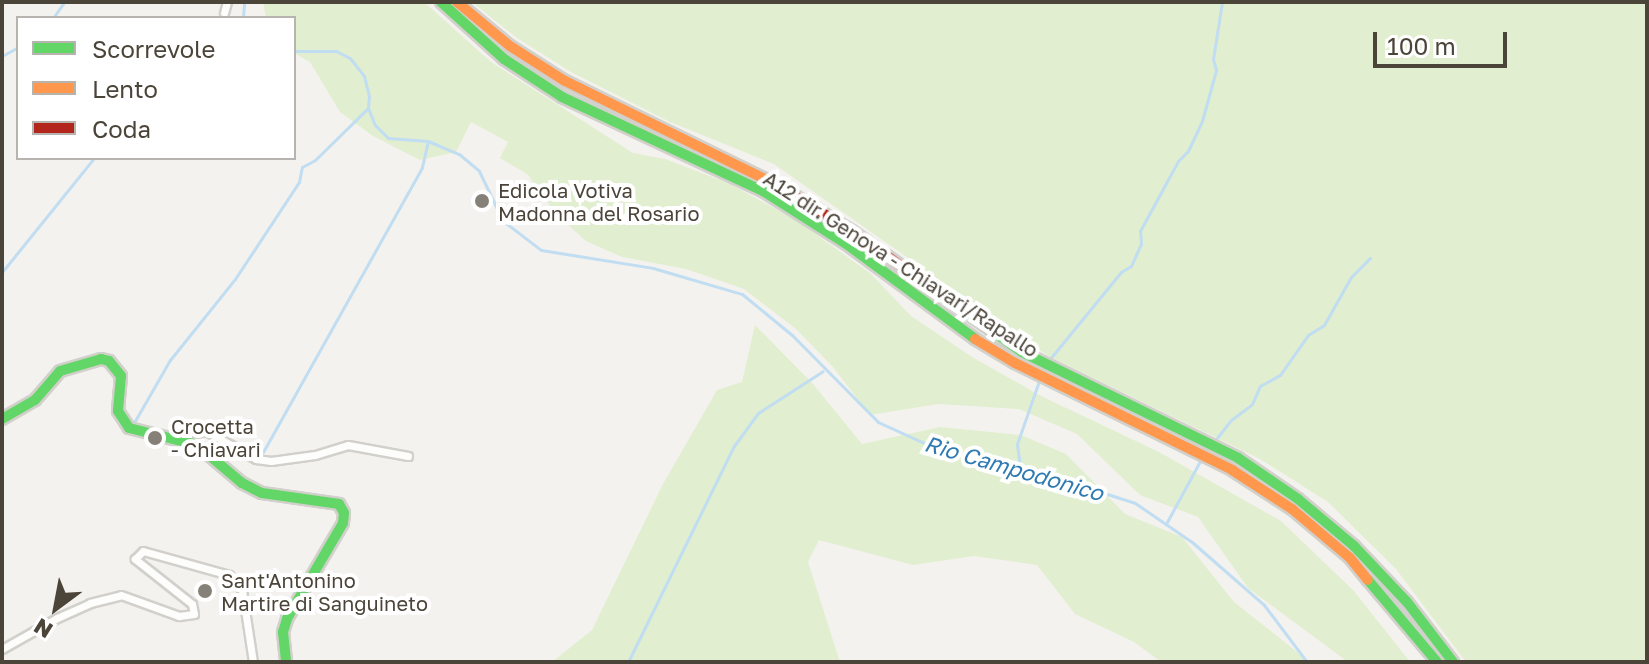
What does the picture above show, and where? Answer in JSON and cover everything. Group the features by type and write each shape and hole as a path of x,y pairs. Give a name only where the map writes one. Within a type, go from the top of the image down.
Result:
{"main road":[{"name":"A12 dir. Genova - Chiavari/Rapallo","path":"441,2 504,59 562,97 763,191 845,243 972,337 1015,363 1161,432 1295,504 1350,558 1437,662"},
{"path":"457,2 510,46 565,81 766,178 840,223 1022,352 1238,458 1354,546 1426,626 1453,662"},
{"path":"2,419 35,400 60,371 101,359 109,361 121,376 118,411 129,428 197,445 254,490 330,500 343,508 343,523 287,619 283,632 286,662"}],"street":[{"path":"224,13 227,2"},
{"path":"168,438 181,431 208,432 256,459 271,461 358,445 408,456"},
{"path":"2,649 68,613 121,595 179,616 194,614 192,604 135,559 143,551 229,575 242,590 253,662"}],"green space":[{"path":"263,2 424,2 491,62 633,153 665,159 728,183 796,220 871,274 911,316 972,357 1043,397 1159,452 1281,521 1354,591 1410,662 1348,662 1248,588 1198,517 1140,495 1077,434 1019,409 938,404 870,415 832,366 796,329 744,289 686,269 622,257 586,241 557,215 527,174 500,158 508,142 471,122 456,152 420,160 373,136 340,112 310,62 296,54 296,16 266,16"},
{"path":"472,2 1647,2 1647,662 1466,662 1396,569 1328,502 1260,459 1048,356 774,164 670,122 571,72 517,38"},
{"path":"755,325 813,384 862,444 940,427 1021,435 1066,454 1125,514 1182,537 1234,602 1310,662 1161,662 1134,642 1075,614 1037,565 974,556 913,565 819,540 808,562 840,662 552,662 592,630 663,484 717,390 742,382"}],"waterway":[{"path":"54,16 64,2"},
{"name":"Rio Campodonico","path":"243,16 244,2"},
{"path":"1049,360 1121,272 1131,266 1141,244 1140,231 1178,161 1188,151 1202,121 1216,70 1213,59 1222,2"},
{"path":"2,56 16,48"},
{"name":"Rio Campodonico","path":"296,51 336,51 350,58 364,76 369,96 368,108 375,125 388,138 428,141 459,154 479,171 503,221 541,250 653,268 742,294 792,335 878,422 933,447 1020,466 1135,503 1192,542 1264,605 1307,662"},
{"path":"132,426 170,360 235,279 299,182 302,167 315,160 367,109"},
{"path":"263,452 422,167 428,142"},
{"path":"2,272 92,160"},
{"path":"1213,443 1231,420 1252,404 1260,386 1280,375 1308,335 1324,325 1351,277 1370,258"},
{"path":"628,662 734,446 758,413 823,371"},
{"path":"1020,466 1017,444 1040,378"},
{"path":"1167,522 1201,459"}],"traffic: fast":[{"path":"441,2 504,59 562,97 763,191 845,243 975,339"},
{"path":"950,301 1022,352 1238,458 1298,499 1354,546 1407,602 1453,662"},
{"path":"2,419 35,400 60,371 101,359 109,361 121,376 118,411 129,428 197,445 242,483 262,493 339,504 344,513 343,523 287,619 283,632 286,662"},
{"path":"1368,580 1437,662"}],"traffic: slow":[{"path":"457,2 510,46 565,81 779,186"},
{"path":"975,339 1015,363 1232,470 1292,509 1350,558 1368,580"}],"traffic: jam":[{"path":"779,186 852,231 950,301"}],"place":[{"name":"Edicola Votiva Madonna del Rosario","path":"482,201"},
{"name":"Crocetta - Chiavari","path":"155,438"},
{"name":"Sant'Antonino Martire di Sanguineto","path":"205,591"}]}
